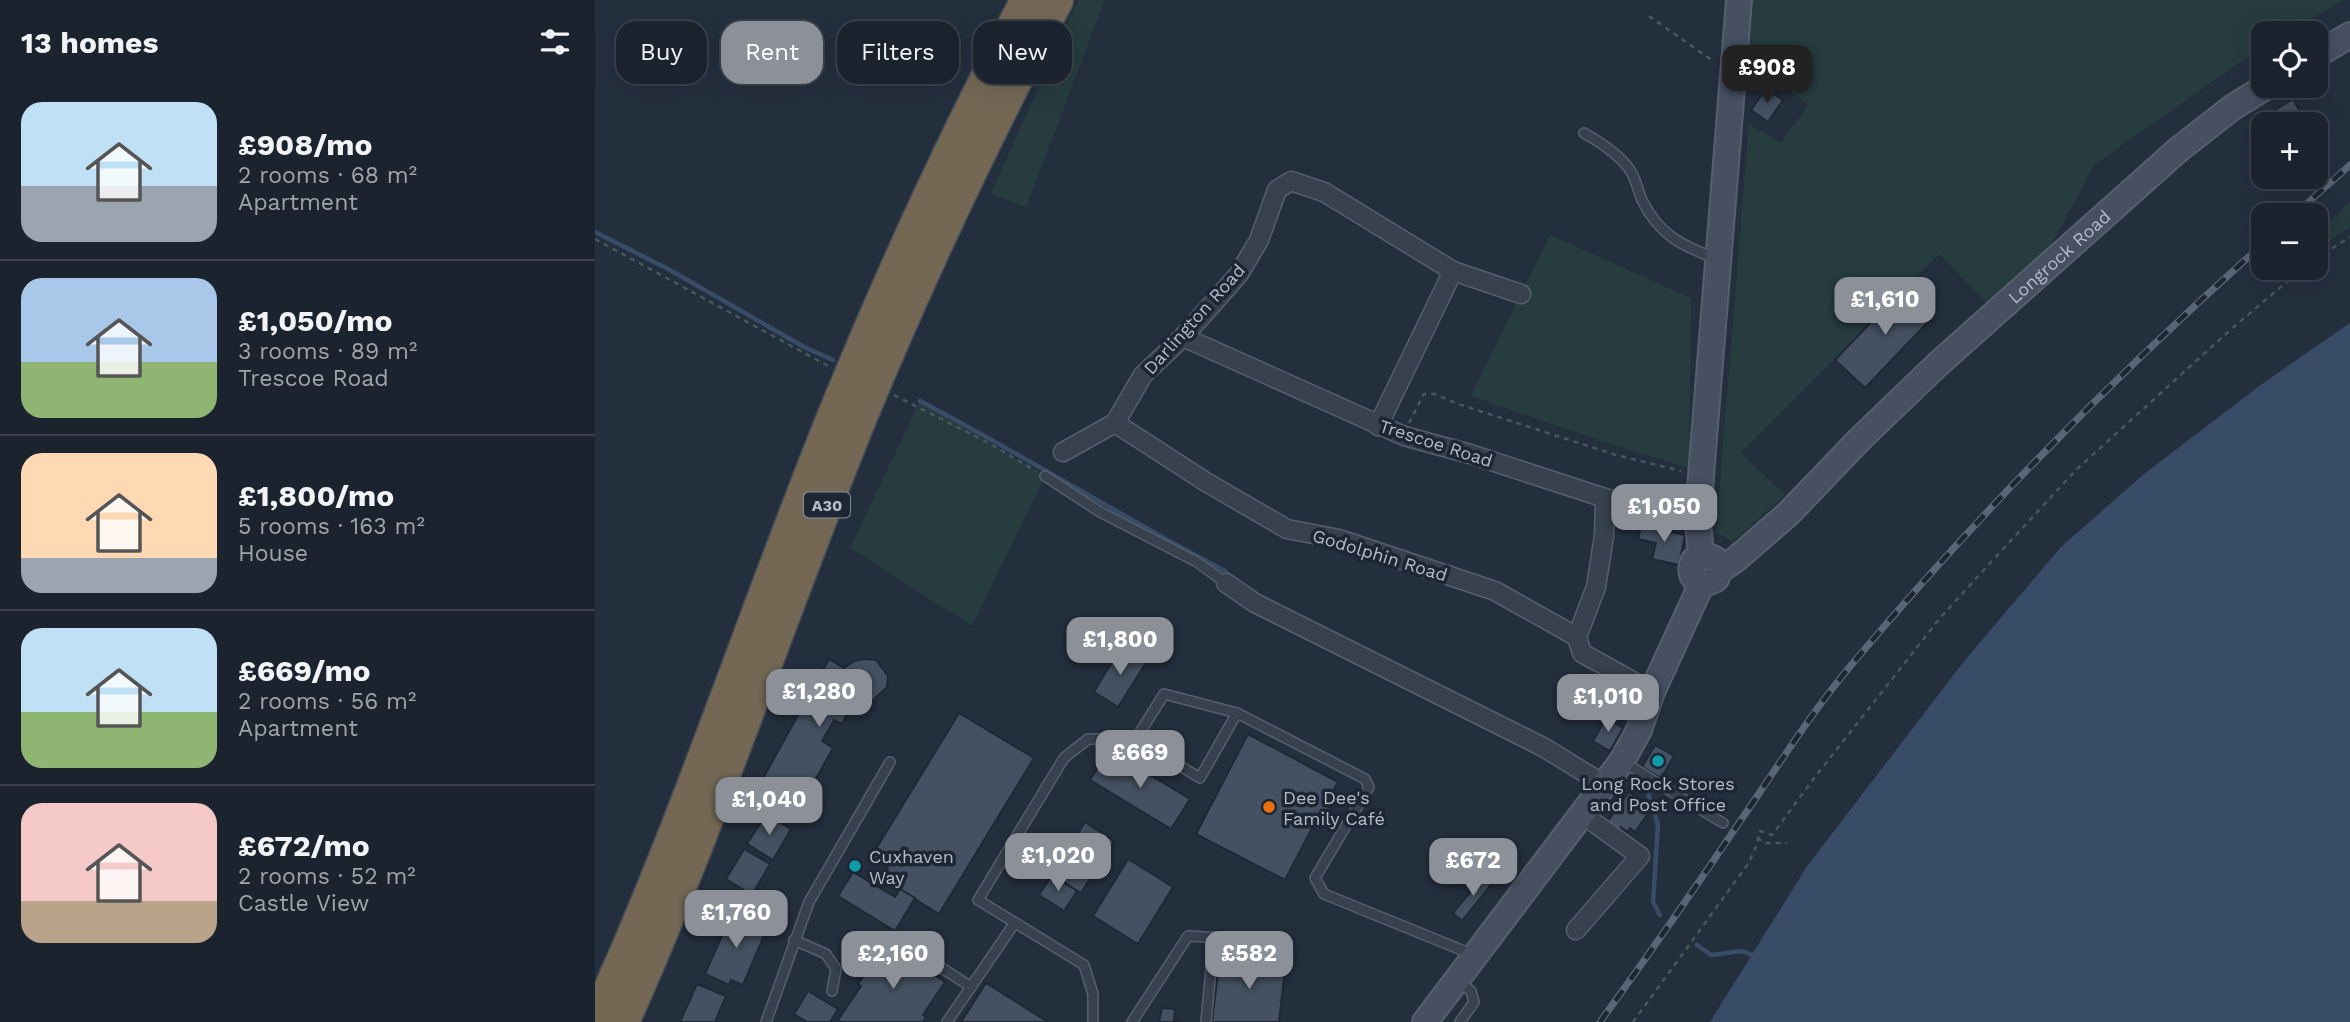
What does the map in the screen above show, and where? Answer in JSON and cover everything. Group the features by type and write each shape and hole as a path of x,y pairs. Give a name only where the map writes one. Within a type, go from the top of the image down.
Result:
{"highway":[{"name":"A30","path":"595,1022 663,860 834,416 892,277 946,161 1027,0"},
{"name":"A30","path":"623,1022 667,917 875,385 961,191 1057,0"}],"street":[{"path":"1425,1022 1622,761 1639,730 1653,692 1708,569 1698,523 1739,0"},
{"path":"2328,48 2350,35"},
{"name":"Longrock Road","path":"1708,569 1735,559 1788,514 1860,439 1937,365 2178,150 2251,96"},
{"name":"Darlington Road","path":"1115,423 1143,375 1183,337 1239,274 1259,240 1277,190 1291,181 1324,192 1454,271 1521,294"},
{"path":"1378,426 1454,271"},
{"name":"Trescoe Road","path":"1183,337 1404,436 1470,454 1605,498 1698,523"},
{"path":"1063,452 1115,423"},
{"name":"Godolphin Road","path":"1115,423 1206,482 1287,529 1339,539 1495,591 1577,637"},
{"path":"1605,498 1604,536 1596,587 1577,637 1582,653 1653,692"},
{"path":"1226,583 1255,603 1543,747 1605,785"},
{"path":"1576,930 1640,856 1582,814"}],"lane":[{"path":"1584,133 1602,144 1627,166 1647,210 1666,233 1688,248 1718,259"},
{"path":"1045,476 1100,512 1197,562 1226,583"},
{"path":"1136,738 1164,694 1237,713 1365,779 1369,787 1315,878 1324,894 1476,955"},
{"path":"1093,1022 1093,994 1084,965 978,900 1065,758 1088,739 1136,738 1200,778 1237,713"},
{"path":"1622,761 1723,823"},
{"path":"766,1022 793,940 809,902 890,762"},
{"path":"947,1022 1014,924"},
{"path":"1132,1022 1188,936 1270,941"},
{"path":"1206,1022 1214,937"},
{"path":"793,940 826,954 836,969 832,991"},
{"path":"913,949 971,987"},
{"path":"1457,980 1471,991 1474,1002 1460,1022"}],"path":[{"path":"1649,16 1714,62 1734,65"},
{"path":"2328,251 2350,237"},
{"path":"595,239 836,370"},
{"path":"1633,1022 1748,864 1760,831 1772,835 1940,618 2076,470 2289,280"},
{"path":"875,385 987,442 1045,476"},
{"path":"1404,436 1424,394 1435,394 1458,404 1616,455 1701,476"},
{"path":"1757,838 1766,843 1787,843"}],"green space":[{"path":"1078,0 1105,0 1026,207 991,193 1040,84 1072,84 1072,21 1069,21"},
{"path":"1752,0 2344,0 2306,21 2251,21 2251,54 2095,164 2045,256 1990,306 1939,254 1741,453 1785,495 1733,541 1716,533 1749,124 1780,143 1809,104 1749,67"},
{"path":"2350,201 2350,227 2328,241 2328,224"},
{"path":"1550,235 1691,298 1689,468 1471,396"},
{"path":"920,401 1045,476 972,626 850,548"}],"water":[{"path":"2350,323 2350,1022 1710,1022 1808,865 1965,660 2061,547 2144,474 2262,384"}],"building":[{"path":"1766,89 1783,100 1768,122 1751,110"},
{"path":"2293,99 2299,110 2296,112 2272,112"},
{"path":"1910,281 1924,295 1915,305 1930,320 1865,388 1835,360"},
{"path":"1641,525 1685,535 1679,565 1652,559 1656,543 1638,539"},
{"path":"1121,647 1146,663 1118,707 1094,692"},
{"path":"829,659 844,668 854,661 876,660 888,676 887,687 869,704 862,705 854,701 842,724 834,720 822,741 833,748 797,813 756,791"},
{"path":"959,713 1034,758 939,914 881,878 888,868 871,857"},
{"path":"1606,718 1623,728 1610,751 1593,741"},
{"name":"Dee Dee's Family Café","path":"1248,734 1338,782 1325,805 1331,808 1319,831 1312,828 1285,880 1196,834"},
{"name":"Long Rock Stores and Post Office","path":"1655,745 1674,756 1661,778 1642,767"},
{"path":"1109,750 1190,799 1171,829 1090,780"},
{"path":"1629,792 1647,806 1649,812 1635,832 1630,828 1627,832 1621,827 1616,834 1605,825"},
{"path":"766,814 791,829 773,860 747,844"},
{"path":"1085,822 1114,841 1081,893 1052,875"},
{"path":"744,849 770,864 752,895 726,879"},
{"path":"1128,859 1173,887 1138,944 1093,916"},
{"path":"853,872 895,897 900,889 915,898 895,931 838,896"},
{"path":"1052,875 1077,891 1064,911 1039,895"},
{"path":"1484,875 1493,882 1462,921 1453,913"},
{"path":"733,911 760,923 758,927 766,931 743,985 731,980 729,985 705,974"},
{"path":"886,943 945,982 923,1015 926,1017 923,1022 841,1022 838,1020 861,986 858,984"},
{"path":"1252,945 1267,946 1264,966 1285,969 1279,1022 1212,1022 1219,964 1250,967"},
{"path":"986,983 1048,1022 961,1022"},
{"path":"697,984 726,996 715,1022 680,1022"},
{"path":"808,991 838,1009 830,1022 807,1022 794,1014"},
{"path":"1162,1008 1175,1009 1174,1020 1185,1022 1159,1022"}],"waterway":[{"path":"595,232 670,270 804,347 833,360"},
{"path":"920,401 1225,571 1232,578"},
{"path":"1648,793 1658,824 1653,902 1660,915"},
{"path":"1697,945 1711,955 1742,951 1752,955"}],"railway":[{"path":"2307,203 2350,165"},
{"path":"1600,1022 1810,718 1853,663 1999,499 2155,343 2251,255"}],"place":[{"name":"Long Rock Stores and Post Office","path":"1658,761"},
{"name":"Dee Dee's Family Café","path":"1269,807"},
{"name":"Cuxhaven Way","path":"855,866"}]}
